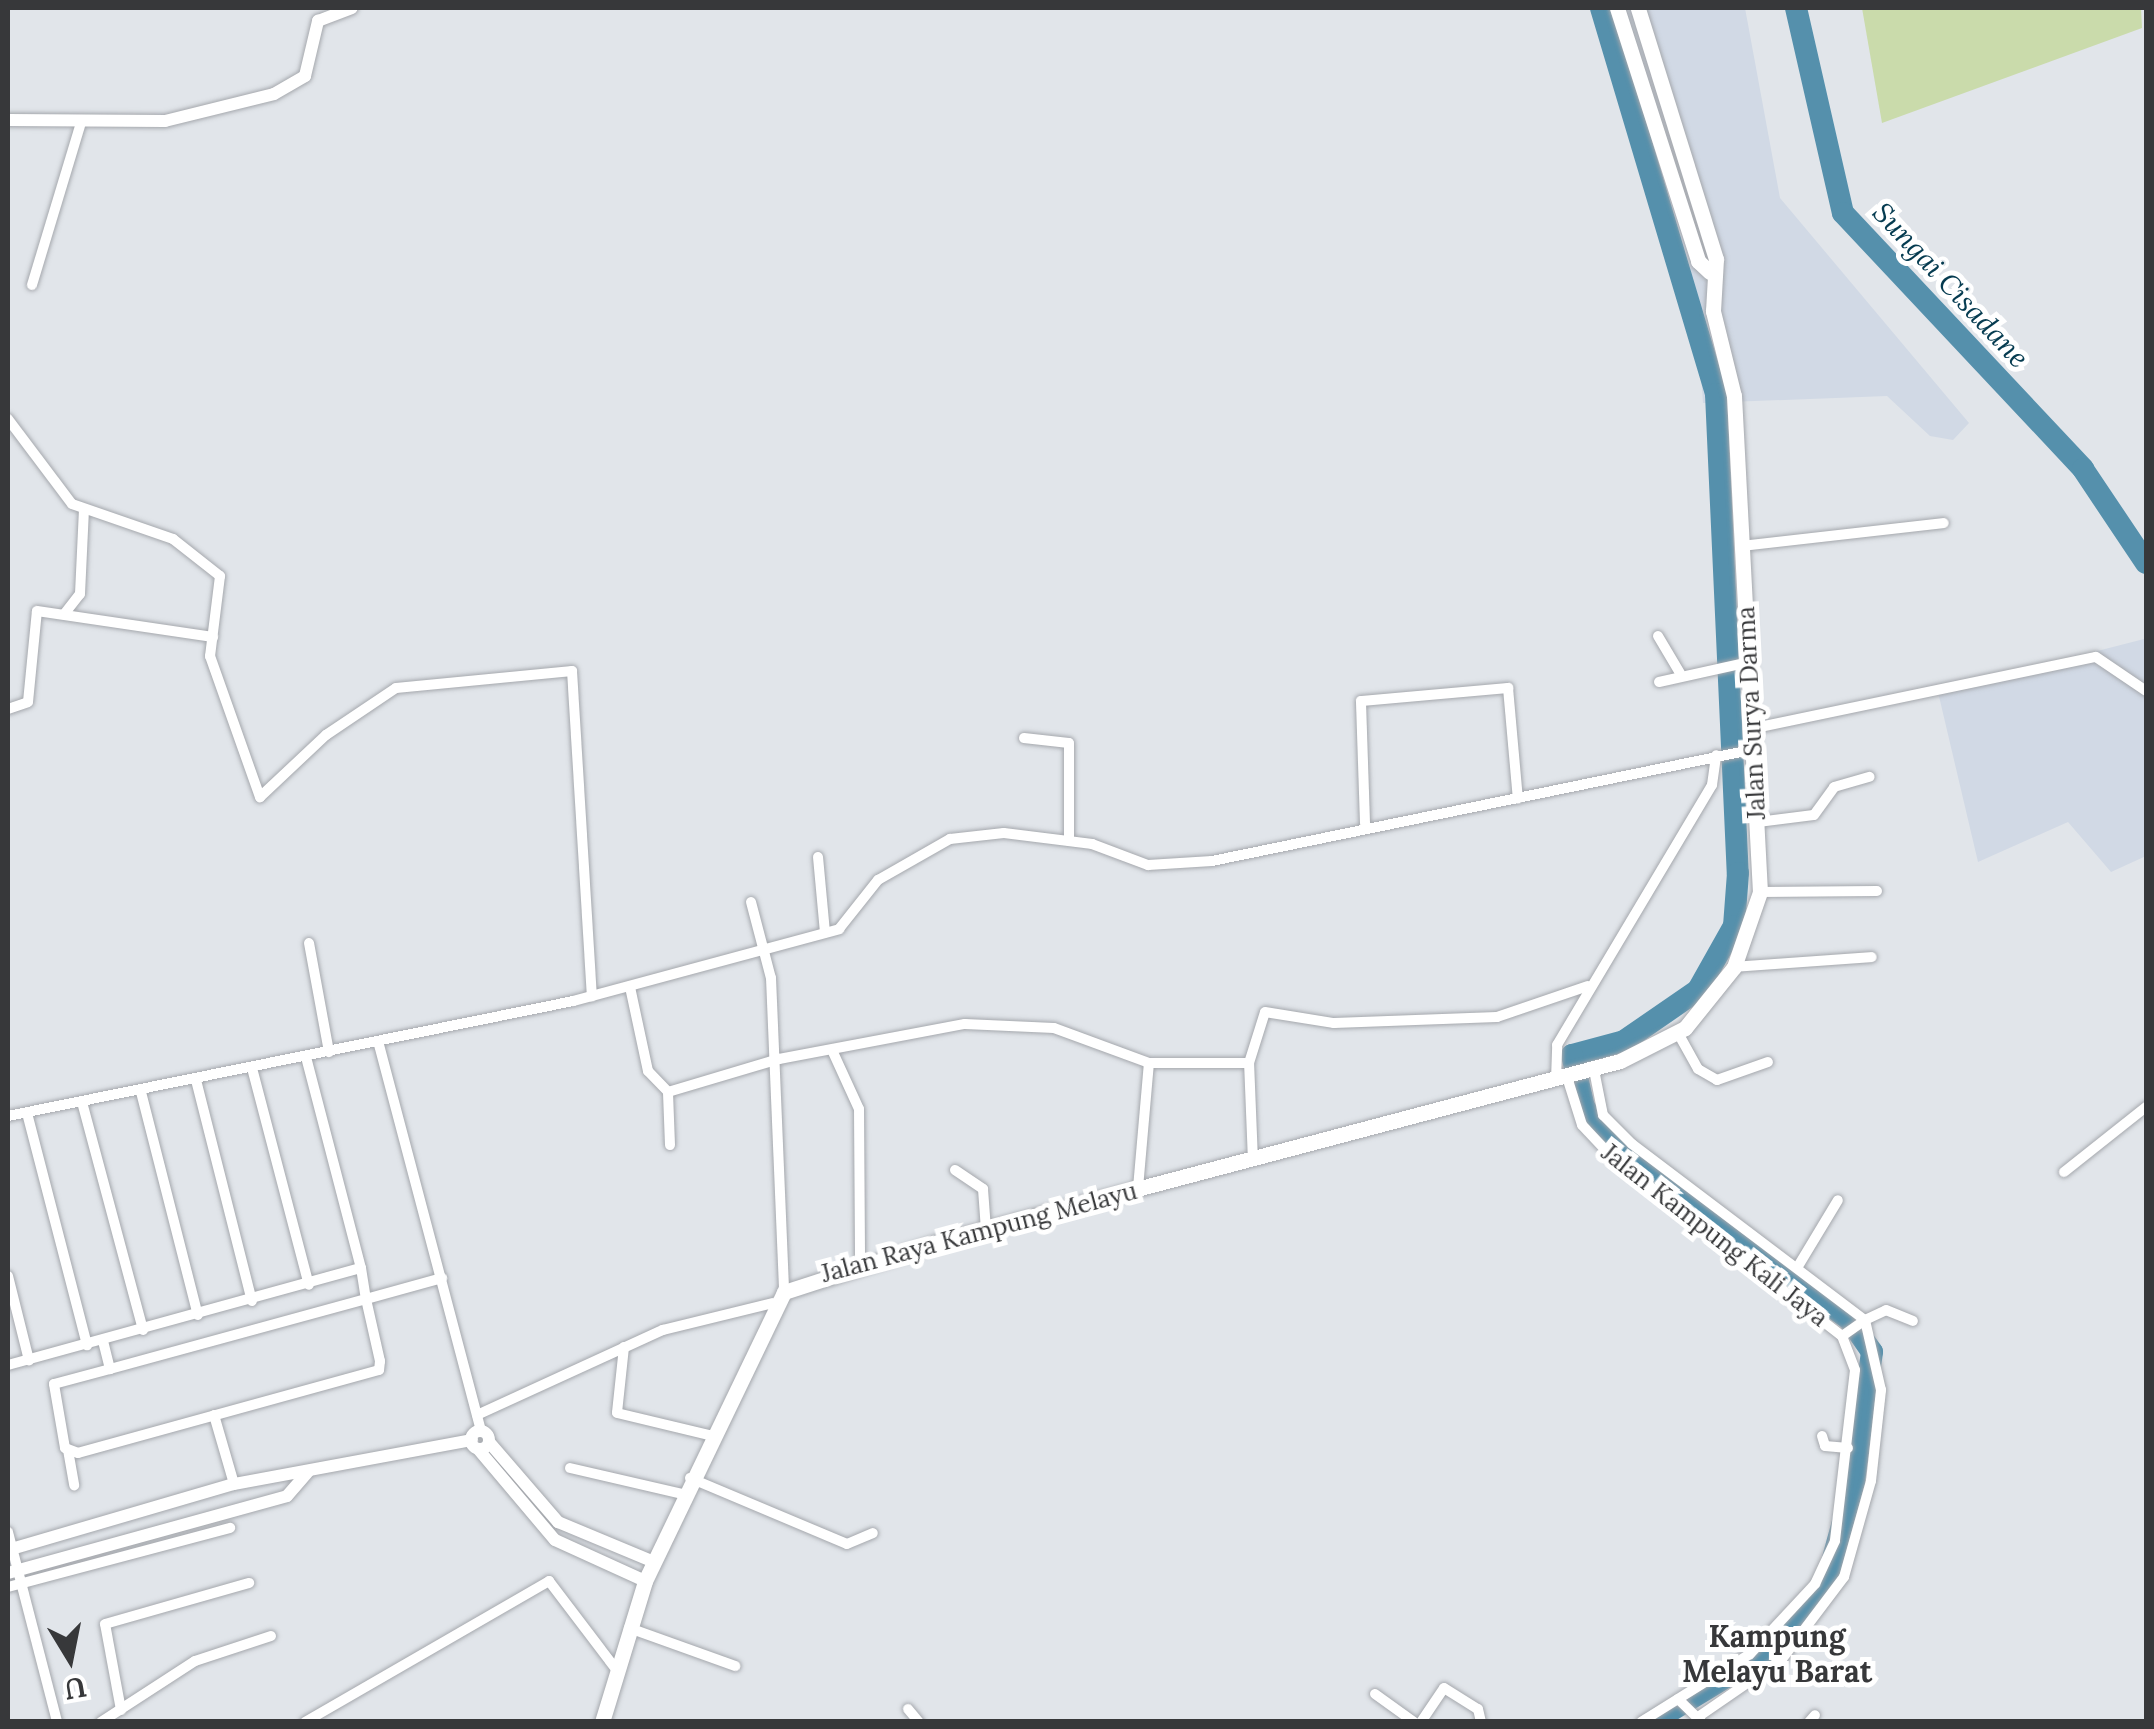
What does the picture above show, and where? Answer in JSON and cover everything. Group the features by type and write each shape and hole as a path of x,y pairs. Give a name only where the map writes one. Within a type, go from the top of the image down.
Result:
{"main road":[{"name":"Jalan Surya Darma","path":"1617,8 1698,261 1710,272"},
{"name":"Jalan Surya Darma","path":"1576,1075 1678,1033 1734,967 1760,892 1734,396 1710,272 1716,258 1638,8"},
{"name":"Jalan Raya Kampung Melayu","path":"778,1298 860,1264 1576,1075"},
{"path":"602,1722 615,1668 646,1581 709,1436 778,1298"}],"street":[{"path":"8,120 165,121 295,86 315,25 352,8"},
{"path":"32,285 82,123"},
{"path":"8,419 84,509 174,539 209,563 222,584 213,637 226,721 260,797 326,736 396,688 572,671 592,996"},
{"path":"65,613 80,594 84,509"},
{"path":"1742,546 1944,524"},
{"path":"8,709 28,702 34,614 65,613 213,637"},
{"path":"1658,636 1680,672"},
{"path":"1754,728 2096,657 2146,691"},
{"path":"1659,682 1680,672 1745,662"},
{"path":"1365,823 1361,701 1508,688 1518,799"},
{"path":"1024,738 1070,743 1068,841"},
{"path":"8,1116 141,1092 592,996 826,932 842,926 878,880 950,839 1068,841 1148,865 1183,864 1365,823 1518,799 1753,749"},
{"path":"1679,1701 1692,1718 1782,1659 1844,1577 1871,1481 1881,1390 1862,1322 1798,1268 1611,1126 1557,1045 1588,986 1712,785 1716,755"},
{"path":"1758,822 1814,815 1834,787 1870,777"},
{"path":"818,857 826,932"},
{"path":"1760,892 1877,890"},
{"path":"478,1415 624,1347 778,1298 764,948 750,902"},
{"path":"308,943 329,1052"},
{"path":"1734,967 1872,957"},
{"path":"1253,1162 1249,1063 1265,1012 1334,1023 1497,1017 1588,986"},
{"path":"630,987 648,1071 668,1092 670,1145"},
{"path":"668,1092 771,1063 966,1024 1035,1025 1149,1063 1249,1063"},
{"path":"1678,1033 1698,1069 1716,1080 1768,1062"},
{"path":"378,1040 478,1415 480,1441 555,1540 646,1581"},
{"path":"832,1050 859,1109 860,1264"},
{"path":"68,1450 376,1373 361,1268 306,1057"},
{"path":"1138,1188 1149,1063"},
{"path":"252,1068 309,1285"},
{"name":"Jalan Kampung Kali Jaya","path":"1576,1075 1582,1124 1612,1157 1844,1335 1856,1392 1834,1541 1815,1584 1779,1630 1679,1701 1641,1722"},
{"path":"196,1080 252,1301"},
{"path":"141,1092 198,1315"},
{"path":"82,1102 143,1330"},
{"path":"2064,1172 2146,1107"},
{"path":"27,1113 87,1345"},
{"path":"955,1170 983,1188 986,1230"},
{"path":"1798,1268 1838,1200"},
{"path":"8,1365 361,1268"},
{"path":"8,1276 29,1360"},
{"path":"74,1485 52,1387 442,1278"},
{"path":"1844,1335 1886,1310 1913,1320"},
{"path":"103,1341 110,1370"},
{"path":"624,1347 617,1413 709,1436"},
{"path":"214,1415 234,1484"},
{"path":"1822,1436 1825,1446 1848,1448"},
{"path":"10,1549 234,1484 480,1441"},
{"path":"480,1441 558,1522 654,1562"},
{"path":"570,1468 686,1486 848,1544 873,1533"},
{"path":"13,1578 287,1496 308,1472"},
{"path":"13,1578 230,1528"},
{"path":"8,1532 13,1578 56,1722"},
{"path":"304,1722 550,1581 615,1668"},
{"path":"120,1710 105,1624 249,1583"},
{"path":"628,1628 735,1666"},
{"path":"101,1722 195,1661 271,1636"},
{"path":"1376,1694 1418,1722 1444,1688 1478,1710 1481,1722"},
{"path":"908,1709 919,1722"}],"shaded area":[{"path":"1593,8 1745,8 1780,198 1969,423 1953,440 1930,436 1887,396 1703,403 1698,334"},
{"path":"2144,639 2146,856 2111,872 2068,822 1978,862 1938,692"}],"green space":[{"path":"1862,8 2141,8 2142,28 1882,123"}],"waterway":[{"path":"1601,8 1716,394 1738,873 1734,926 1698,990 1624,1041 1572,1055 1584,1107 1619,1154 1849,1319 1872,1352 1854,1482 1826,1584 1764,1654 1652,1722"},
{"name":"Sungai Cisadane","path":"1796,8 1843,213 2083,469 2146,563"}],"district":[{"name":"Kampung Melayu Barat","path":"1777,1653"}]}
